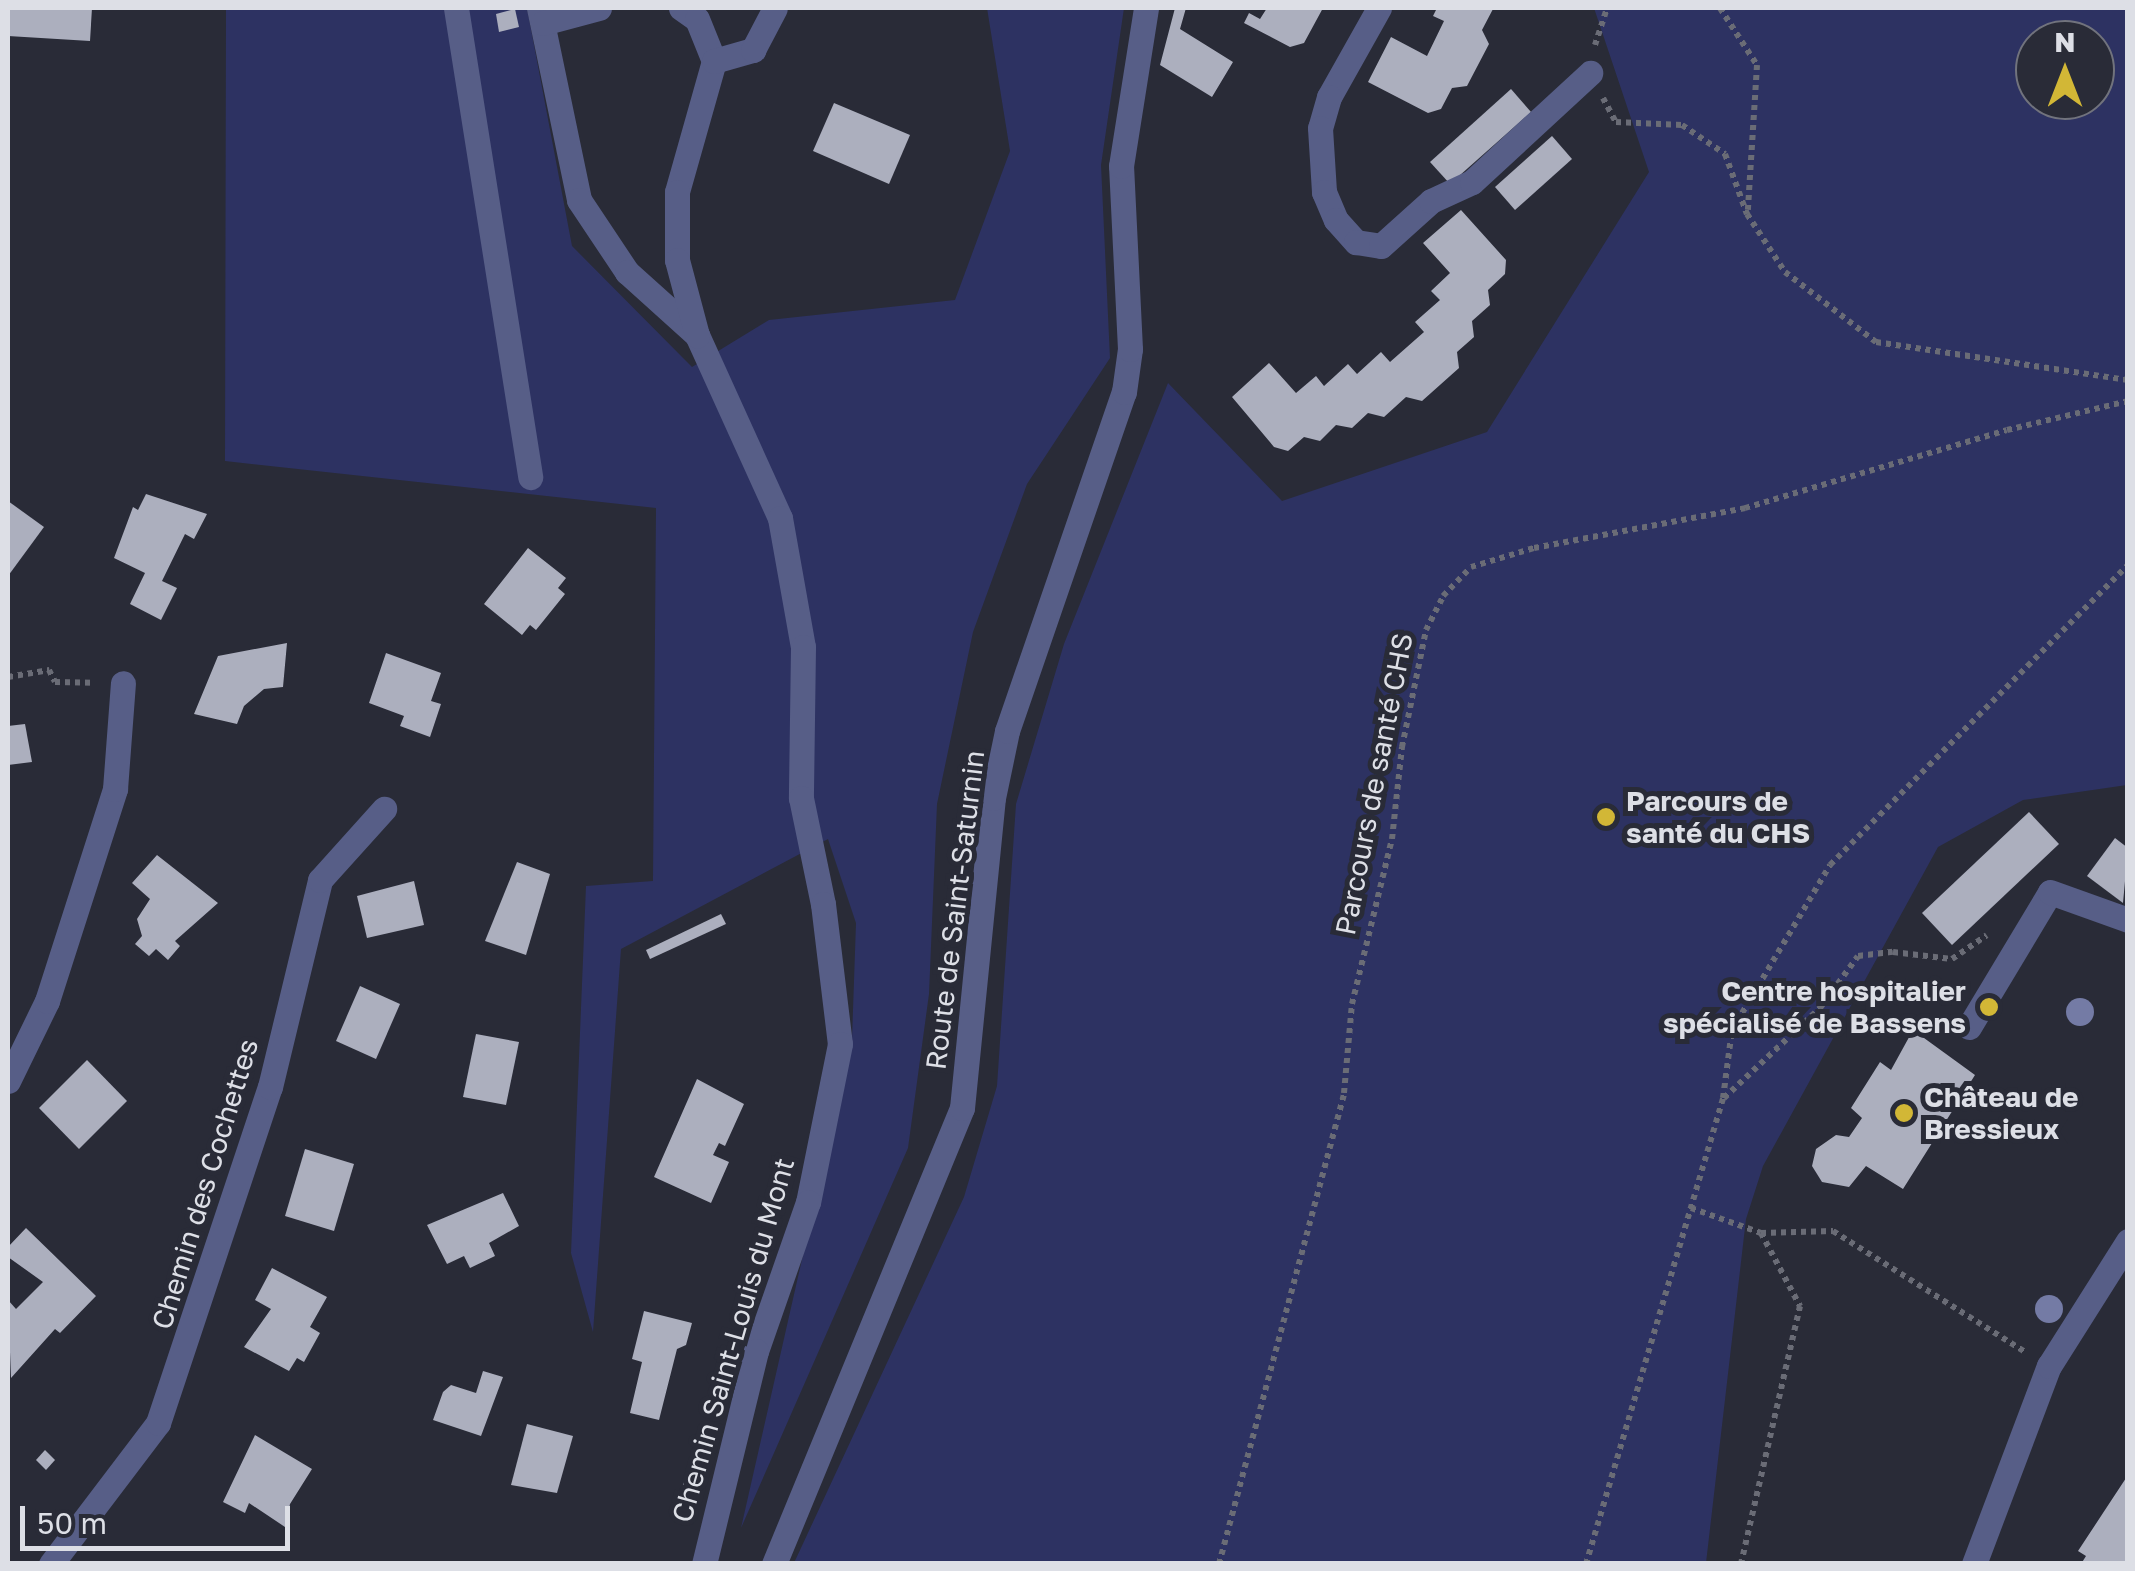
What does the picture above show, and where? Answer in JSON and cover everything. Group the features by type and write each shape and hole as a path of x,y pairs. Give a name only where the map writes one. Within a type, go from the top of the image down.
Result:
{"street":[{"path":"456,8 530,476"},
{"path":"541,15 598,8"},
{"path":"681,8 697,19 714,61 678,192 678,260 697,335"},
{"path":"714,61 753,50 775,8"},
{"name":"Route de Saint-Saturnin","path":"774,1564 962,1108 993,798 1007,731 1124,392 1130,349 1121,166 1146,8"},
{"path":"1378,8 1329,97 1320,128 1324,192 1336,220 1356,242 1381,246 1431,201 1472,182 1590,73"},
{"name":"Chemin Saint-Louis du Mont","path":"541,15 579,200 627,272 697,335 780,518 803,647 801,798 824,904 840,1044 808,1202 756,1352 704,1564"},
{"path":"8,1081 46,1002 114,789 124,684"},
{"name":"Chemin des Cochettes","path":"51,1564 158,1423 270,1087 320,880 384,809"},
{"path":"1970,1027 2050,892 2128,920"},
{"path":"1974,1564 2049,1366 2125,1250"}],"path":[{"path":"1607,8 1590,73 1616,122 1682,125 1725,154 1747,214 1785,272 1876,342 2128,380"},
{"path":"1720,8 1756,65 1747,214"},
{"name":"Parcours de santé CHS","path":"1220,1564 1344,1094 1352,1004 1392,839 1406,727 1426,630 1443,596 1471,567 1534,548 1745,508 2008,430 2128,402"},
{"path":"1586,1564 1723,1098 1732,1030 1830,865 2128,564"},
{"path":"8,677 49,670 55,682 124,684"},
{"path":"1723,1098 1820,1008 1858,956 1894,952 1952,960 2001,926"},
{"path":"1691,1208 1761,1233 1832,1231 2049,1366"},
{"path":"1741,1564 1800,1306 1761,1233"}],"shaded area":[{"path":"226,8 527,8 572,246 692,367 769,320 955,300 1010,151 987,8 1124,8 1101,165 1110,358 1027,484 973,632 937,804 929,994 908,1148 741,1528 852,1039 856,923 828,839 621,949 593,1332 571,1253 586,886 653,881 656,508 225,461"},
{"path":"1594,8 2127,8 2127,785 2023,800 1938,847 1763,1166 1746,1219 1706,1563 794,1563 964,1197 997,1086 1016,804 1064,644 1168,383 1282,501 1487,432 1649,172"}],"building":[{"path":"8,8 92,8 90,41 8,36"},
{"path":"1175,8 1186,8 1180,29 1233,62 1212,97 1160,65"},
{"path":"1267,8 1323,8 1304,43 1290,47 1244,23 1249,13 1260,19"},
{"path":"1437,8 1493,9 1482,30 1489,44 1467,86 1452,88 1441,109 1428,113 1368,82 1391,37 1427,56 1444,21 1433,16"},
{"path":"515,9 519,27 499,32 496,14"},
{"path":"1511,89 1531,112 1450,184 1430,162"},
{"path":"834,103 910,135 889,184 813,151"},
{"path":"1552,136 1572,159 1515,210 1495,187"},
{"path":"1461,210 1506,260 1505,274 1488,290 1490,305 1472,321 1474,337 1457,352 1459,368 1422,401 1406,397 1384,417 1368,413 1352,428 1336,425 1320,441 1304,437 1288,451 1274,447 1232,397 1269,363 1296,393 1316,376 1324,386 1348,364 1357,374 1381,352 1390,362 1424,332 1415,322 1440,300 1431,291 1450,273 1423,243"},
{"path":"146,494 207,514 194,539 185,534 162,581 177,588 161,620 130,604 145,573 114,558 133,507 138,510"},
{"path":"8,501 44,527 8,576"},
{"path":"528,548 566,578 558,588 565,594 536,630 530,625 522,635 484,604"},
{"path":"287,643 283,687 264,689 244,706 237,724 194,714 218,656"},
{"path":"386,653 441,673 431,701 441,704 430,737 400,726 404,716 369,703"},
{"path":"25,724 32,762 8,765 8,726"},
{"path":"2029,812 2059,844 1952,945 1922,913"},
{"path":"2115,838 2128,848 2123,903 2087,876"},
{"path":"157,855 218,903 175,941 180,946 168,960 156,949 149,956 135,944 142,936 137,919 150,899 132,883"},
{"path":"517,862 550,874 526,955 485,941"},
{"path":"414,881 424,925 367,938 357,896"},
{"path":"721,914 726,924 650,959 646,950"},
{"path":"360,986 400,1004 376,1059 336,1041"},
{"name":"Château de Bressieux","path":"1913,1030 1975,1075 1903,1189 1866,1166 1849,1187 1822,1182 1812,1166 1816,1149 1836,1135 1849,1137 1862,1118 1851,1108 1880,1062 1891,1070"},
{"path":"476,1034 519,1042 506,1105 463,1097"},
{"path":"87,1060 127,1101 79,1149 39,1108"},
{"path":"697,1079 744,1104 725,1146 719,1143 713,1155 729,1162 711,1203 654,1177"},
{"path":"305,1149 354,1164 334,1231 285,1216"},
{"path":"503,1193 519,1226 489,1243 495,1256 470,1268 464,1256 447,1264 427,1225"},
{"path":"26,1228 96,1296 60,1333 55,1329 11,1378 8,1300 16,1309 43,1282 8,1257 8,1247"},
{"path":"272,1268 327,1297 310,1327 320,1333 304,1362 297,1358 289,1371 244,1347 271,1309 255,1300"},
{"path":"644,1311 692,1323 686,1345 677,1349 659,1420 630,1413 642,1362 632,1359"},
{"path":"483,1371 503,1377 481,1436 433,1420 443,1392 451,1385 476,1393"},
{"path":"527,1424 573,1436 557,1493 511,1485"},
{"path":"255,1435 312,1469 290,1504 285,1527 249,1503 245,1513 223,1502"},
{"path":"45,1450 55,1460 46,1470 36,1460"},
{"path":"687,1470 705,1475 698,1502 680,1498"},
{"path":"2128,1475 2128,1564 2081,1564 2086,1556 2078,1551"}],"place":[{"name":"Parcours de santé du CHS","path":"1606,817"},
{"name":"Centre hospitalier spécialisé de Bassens","path":"1989,1007"},
{"name":"Château de Bressieux","path":"1904,1113"}]}
